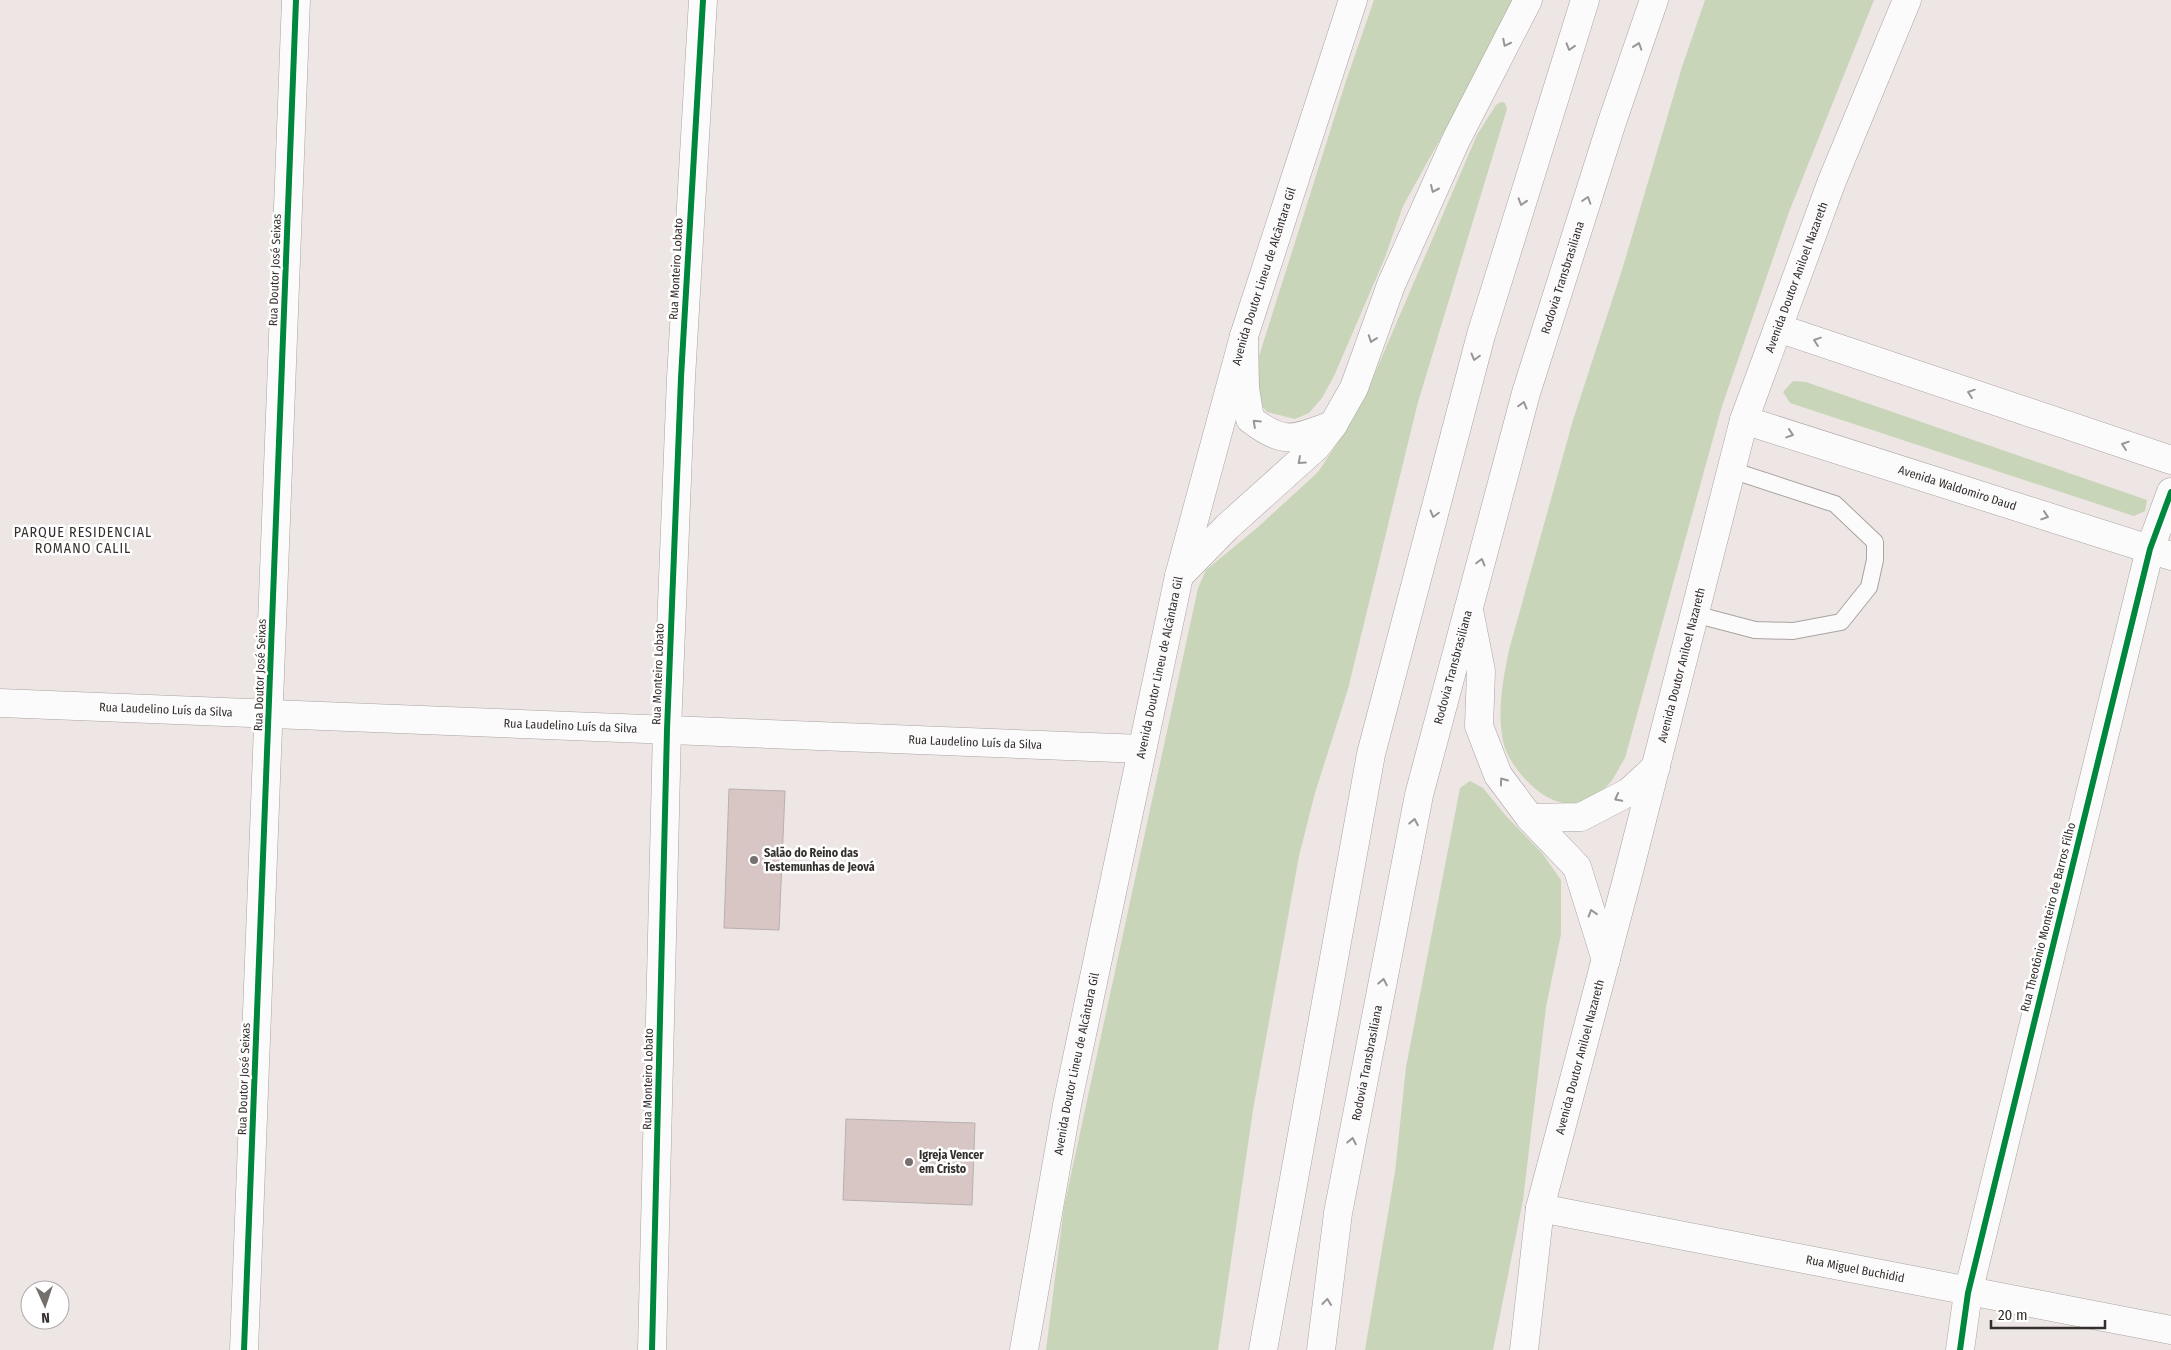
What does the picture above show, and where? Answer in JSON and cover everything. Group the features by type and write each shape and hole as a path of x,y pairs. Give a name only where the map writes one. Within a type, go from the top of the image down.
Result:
{"main road":[{"name":"Rua Doutor José Seixas","path":"244,1350 270,714 296,0"},
{"name":"Rua Monteiro Lobato","path":"652,1350 667,730 681,378 703,0"},
{"name":"Avenida Doutor Lineu de Alcântara Gil","path":"1024,1350 1067,1105 1179,576 1244,336 1353,0"},
{"path":"1179,576 1227,527 1317,446 1333,425 1354,388 1391,285 1456,140 1528,0"},
{"path":"1263,1350 1372,754 1481,334 1585,0"},
{"name":"Rodovia Transbrasiliana","path":"1321,1350 1338,1213 1419,795 1526,393 1612,122 1654,0"},
{"name":"Avenida Doutor Aniloel Nazareth","path":"1524,1350 1540,1208 1656,767 1744,420 1832,181 1907,0"},
{"path":"1778,328 2171,460"},
{"path":"1244,336 1245,388 1250,419 1268,432 1289,439 1333,425"},
{"name":"Avenida Waldomiro Daud","path":"1744,420 2160,552"},
{"name":"Rua Theotônio Monteiro de Barros Filho","path":"1960,1350 1968,1293 2160,552 2171,492"},
{"path":"1469,610 1481,671 1479,726 1498,775 1530,818 1577,867 1606,960"},
{"name":"Rua Laudelino Luís da Silva","path":"0,703 1142,749"},
{"path":"1530,818 1581,817 1629,792 1656,767"},
{"name":"Rua Miguel Buchidid","path":"1540,1208 1968,1293 2171,1330"}],"lane":[{"path":"1694,614 1755,630 1794,631 1842,622 1869,587 1875,560 1875,542 1835,504 1731,470"}],"green space":[{"path":"1374,0 1513,0 1484,60 1403,206 1384,260 1334,376 1322,398 1309,413 1295,419 1267,412 1256,399 1254,372 1345,84"},
{"path":"1705,0 1874,0 1789,212 1722,406 1625,758 1606,787 1584,800 1564,803 1545,796 1526,780 1512,762 1503,741 1501,730 1502,696 1509,650 1573,420 1622,270 1682,67"},
{"path":"1501,102 1505,103 1507,109 1418,402 1348,689 1315,793 1299,856 1253,1110 1218,1350 1046,1350 1064,1207 1198,588 1206,570 1257,528 1318,472 1343,435 1366,394 1477,135 1496,105"},
{"path":"1793,381 1806,382 2147,500 2145,511 2134,516 1790,403 1783,392"},
{"path":"1470,781 1483,788 1507,817 1542,853 1561,880 1561,934 1546,1007 1523,1200 1493,1350 1365,1350 1395,1172 1406,1067 1460,788"}],"building":[{"name":"Salão do Reino das Testemunhas de Jeová","path":"729,789 785,791 779,930 724,928"},
{"name":"Igreja Vencer em Cristo","path":"846,1119 975,1123 972,1205 843,1200"}],"cycle path":[{"path":"244,1350 296,0"},
{"path":"652,1350 667,730 681,378 703,0"},
{"path":"1960,1350 1968,1293 2150,549 2171,492"}],"place":[{"name":"Salão do Reino das Testemunhas de Jeová","path":"754,860"},
{"name":"Igreja Vencer em Cristo","path":"909,1162"}],"district":[{"name":"PARQUE RESIDENCIAL ROMANO CALIL","path":"83,540"}]}
